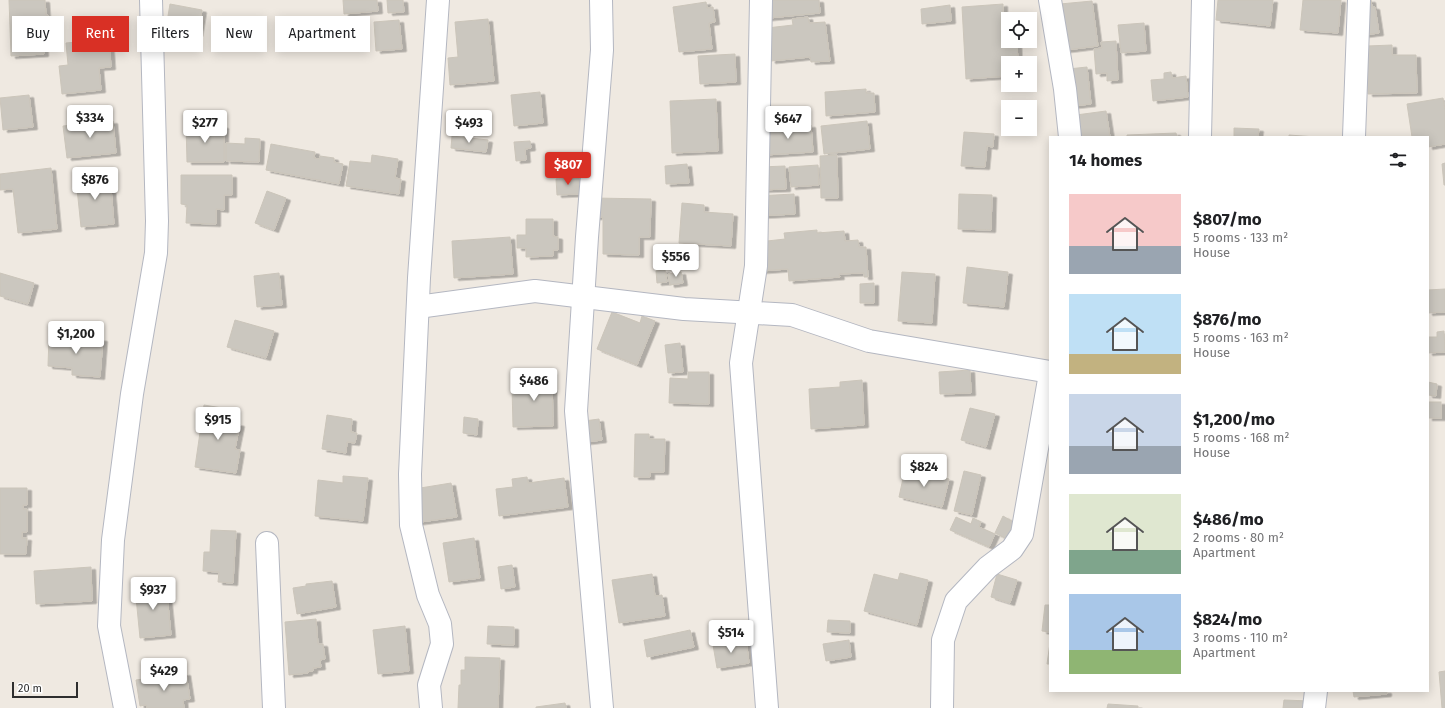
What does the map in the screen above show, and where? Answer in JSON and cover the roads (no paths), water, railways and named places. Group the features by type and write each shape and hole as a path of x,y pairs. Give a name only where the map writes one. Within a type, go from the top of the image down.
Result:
{"street":[{"path":"125,708 109,626 112,540 132,394 156,253 157,221 151,0"},
{"path":"431,708 429,685 442,644 440,624 428,595 411,526 410,474 418,307 438,0"},
{"path":"601,0 602,50 587,237 576,411 602,708"},
{"path":"761,0 756,266 741,363 767,708"},
{"path":"1050,0 1065,88 1070,136"},
{"path":"1200,136 1203,0"},
{"path":"1354,136 1359,0"},
{"path":"418,307 535,291 684,309 792,315 869,341 1049,373"},
{"path":"942,708 943,640 956,601 988,567 1012,549 1022,534 1049,379"},
{"path":"267,543 274,708"},
{"path":"1314,708 1316,692"}]}
